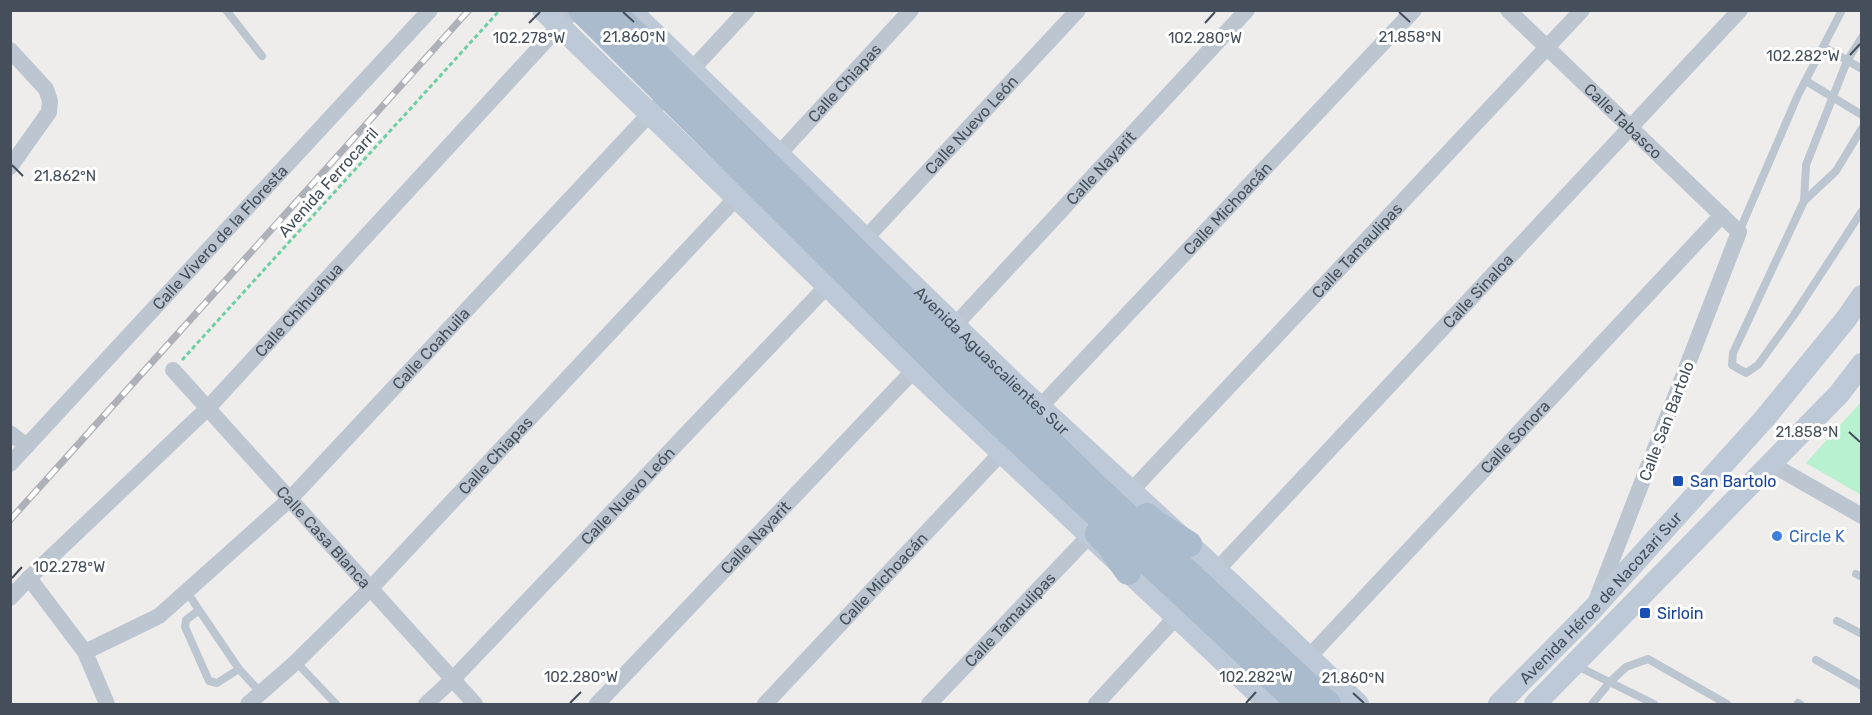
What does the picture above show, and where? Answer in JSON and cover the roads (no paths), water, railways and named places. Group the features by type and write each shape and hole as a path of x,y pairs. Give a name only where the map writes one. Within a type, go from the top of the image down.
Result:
{"main road":[{"name":"Avenida Aguascalientes Sur","path":"581,10 1084,490 1193,591 1328,705"},
{"name":"Avenida Aguascalientes Sur","path":"611,10 964,374"},
{"path":"1128,572 1108,544 1087,522 1084,490 1122,495 1155,523 1189,544"},
{"name":"Avenida Aguascalientes Sur","path":"1193,591 1300,705"}],"street":[{"name":"Calle Vivero de la Floresta","path":"10,464 430,10"},
{"name":"Avenida Aguascalientes Sur","path":"543,10 567,18 649,114 914,370 1128,572 1193,591 1308,658 1358,705"},
{"name":"Avenida Aguascalientes Sur","path":"630,10 1040,407 1189,544 1193,591 1268,704"},
{"name":"Calle Coahuila","path":"85,652 159,616 290,499 747,10"},
{"name":"Calle Chiapas","path":"778,155 911,10"},
{"name":"Calle Nuevo León","path":"865,238 1078,10"},
{"name":"Calle Nayarit","path":"956,324 1247,10"},
{"name":"Calle Michoacán","path":"1040,407 1414,10"},
{"name":"Calle Tabasco","path":"1508,10 1739,232"},
{"name":"Calle Tamaulipas","path":"1131,491 1582,10"},
{"name":"Calle Sinaloa","path":"1096,705 1193,591 1740,10"},
{"name":"Calle Chihuahua","path":"10,598 208,408 567,18"},
{"path":"10,50 46,89 50,101 49,112 10,167"},
{"name":"Calle Chiapas","path":"248,705 296,662 371,588 736,198"},
{"name":"Calle Sonora","path":"1308,658 1722,215"},
{"name":"Calle San Bartolo","path":"1592,610 1739,232"},
{"name":"Calle Nuevo León","path":"426,705 827,286"},
{"name":"Avenida Héroe de Nacozari Sur","path":"1499,705 1592,610 1765,418 1862,296"},
{"name":"Avenida Héroe de Nacozari Sur","path":"1535,705 1839,394 1862,364"},
{"name":"Calle Casa Blanca","path":"173,370 475,705"},
{"name":"Calle Nayarit","path":"597,705 914,370"},
{"path":"10,433 27,446"},
{"name":"Calle Michoacán","path":"765,705 1002,452"},
{"path":"1771,464 1862,516"},
{"name":"Calle Tamaulipas","path":"929,705 1090,536"},
{"path":"29,578 85,652 107,705"}],"lane":[{"path":"226,10 262,56"},
{"path":"1739,232 1798,95 1842,10"},
{"path":"1804,201 1806,165 1847,61 1862,37"},
{"path":"1824,47 1862,69"},
{"path":"1806,81 1862,115"},
{"path":"1862,128 1836,171 1804,201 1733,352 1732,365 1746,373 1758,365 1794,315 1862,211"},
{"path":"187,592 239,669 261,693"},
{"path":"199,610 184,623 209,681 217,682 239,669"},
{"path":"1837,621 1862,634"},
{"path":"1592,705 1610,682 1626,667 1648,659 1727,705"},
{"path":"1816,660 1862,686"},
{"path":"296,662 336,705"},
{"path":"1574,664 1654,705"}],"railway":[{"path":"10,520 469,10"}],"place":[{"name":"San Bartolo","path":"1678,481"},
{"name":"Circle K","path":"1777,536"},
{"name":"Sirloin","path":"1645,613"}]}
